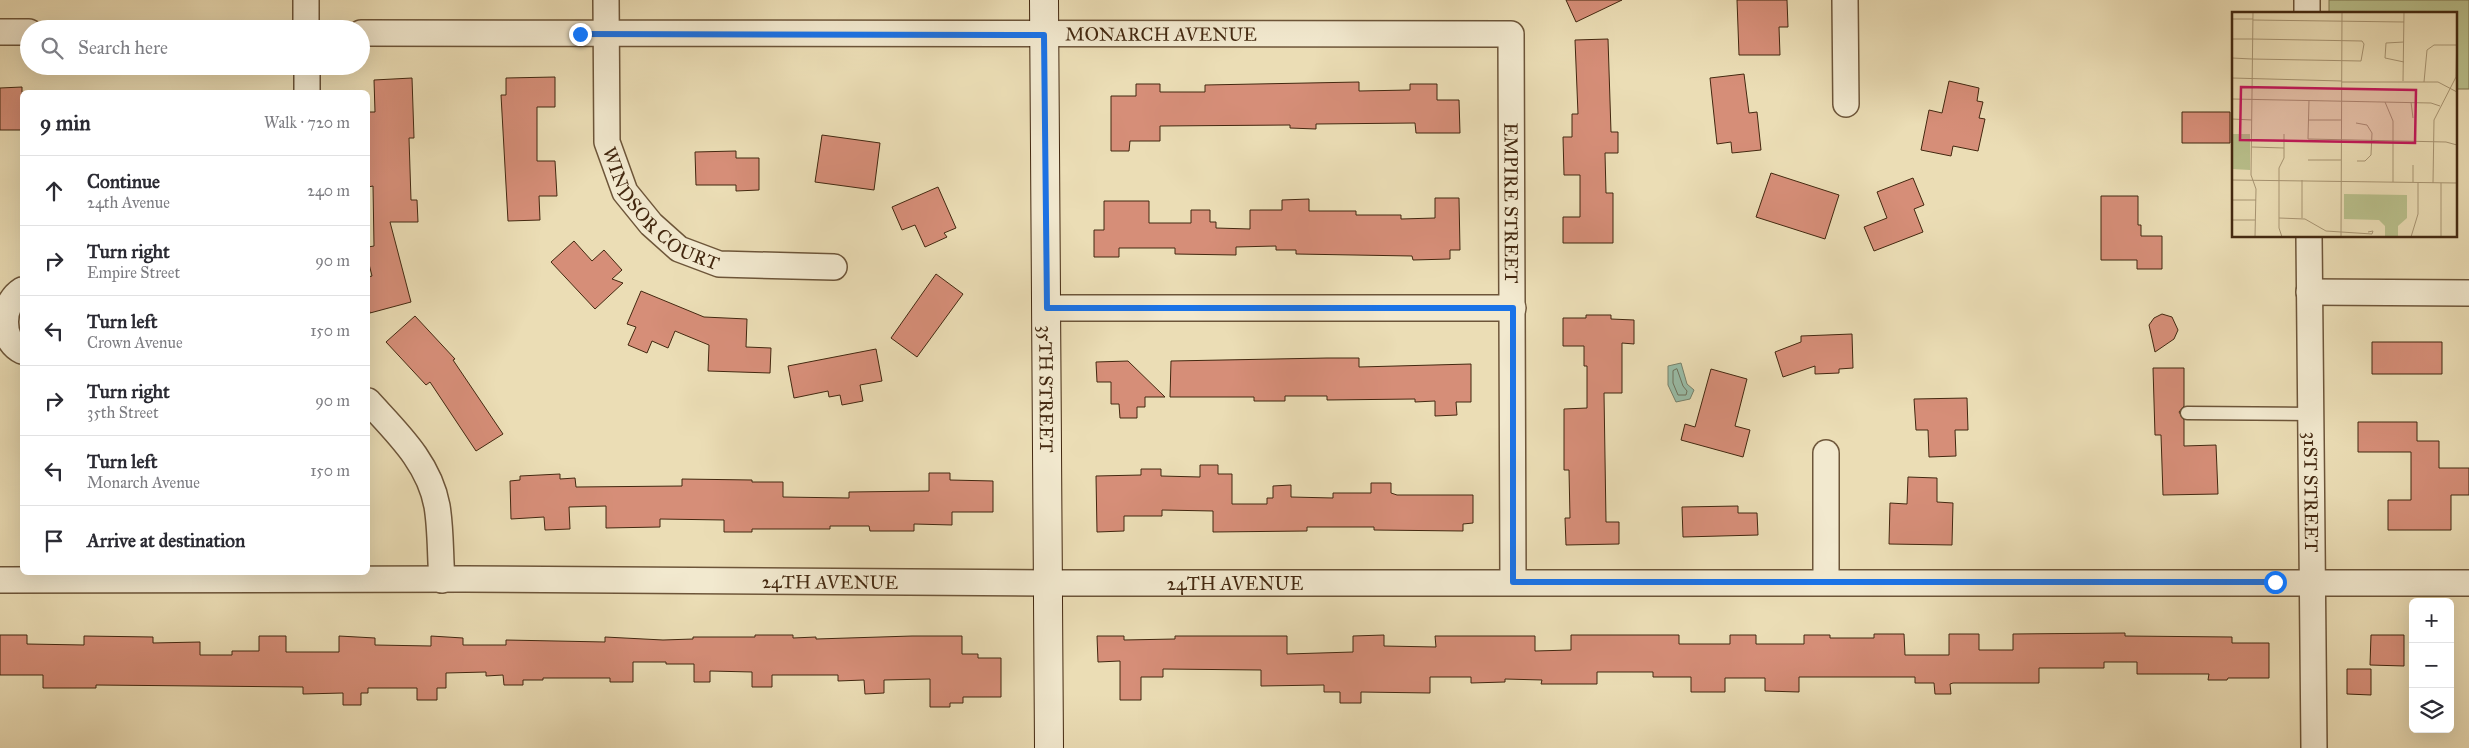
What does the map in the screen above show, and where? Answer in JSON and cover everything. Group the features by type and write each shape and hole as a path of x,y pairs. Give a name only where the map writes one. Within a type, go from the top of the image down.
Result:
{"street":[{"path":"306,0 306,20"},
{"name":"WINDSOR COURT","path":"606,0 607,142 625,192 651,224 679,249 720,264 834,267"},
{"name":"35TH STREET","path":"1044,0 1049,748"},
{"path":"1845,0 1846,104"},
{"path":"0,32 20,32"},
{"name":"MONARCH AVENUE","path":"370,33 1511,34"},
{"name":"EMPIRE STREET","path":"1511,34 1513,582"},
{"path":"307,75 308,90"},
{"name":"31ST STREET","path":"2309,238 2314,748"},
{"path":"20,292 6,303 1,313 0,324 3,334 9,343 20,350"},
{"path":"2310,292 2469,293"},
{"path":"1047,308 1513,308"},
{"path":"370,402 411,448 428,478 437,506 442,580"},
{"path":"1826,453 1826,582"},
{"name":"24TH AVENUE","path":"0,580 66,576 1048,583 2469,583"}],"lane":[{"path":"2187,413 2311,414"}],"shaded area":[{"path":"2329,0 2469,0 2469,89 2456,89 2456,12 2329,12"}],"water":[{"path":"1681,363 1687,384 1694,390 1690,399 1676,402 1668,385 1668,366"}],"building":[{"path":"1566,0 1622,0 1576,22"},
{"path":"1737,0 1787,0 1788,27 1779,27 1780,55 1739,55"},
{"path":"1608,39 1611,132 1618,132 1618,153 1605,153 1606,193 1613,193 1613,243 1563,243 1563,217 1580,217 1580,175 1564,175 1563,137 1572,137 1572,114 1578,114 1575,40"},
{"path":"1744,74 1749,113 1757,112 1761,150 1732,153 1731,142 1717,144 1710,78"},
{"path":"555,77 555,107 537,107 537,161 555,161 557,196 539,196 540,220 508,221 501,95 506,95 506,78"},
{"path":"412,78 414,138 409,138 411,200 417,200 418,222 390,222 411,302 370,313 370,276 372,276 370,247 374,246 373,186 370,187 370,112 375,112 374,80"},
{"path":"1949,81 1979,88 1977,101 1983,102 1979,118 1985,119 1978,151 1953,146 1951,156 1921,150 1929,110 1942,113"},
{"path":"1359,82 1359,91 1410,90 1410,84 1437,84 1437,100 1459,100 1460,133 1416,133 1415,123 1316,124 1316,129 1290,128 1290,125 1160,126 1160,141 1130,141 1129,151 1111,151 1111,96 1136,96 1136,84 1160,84 1160,92 1205,92 1205,85"},
{"path":"22,87 22,90 20,90 20,130 0,130 0,88"},
{"path":"2182,112 2230,112 2230,143 2182,143"},
{"path":"822,135 880,143 874,190 815,182"},
{"path":"736,151 736,158 759,158 759,190 736,191 736,185 696,185 695,152"},
{"path":"1771,173 1839,195 1825,239 1756,217"},
{"path":"1913,178 1924,205 1914,209 1923,232 1874,251 1864,227 1887,218 1877,192"},
{"path":"938,187 956,228 944,233 947,237 925,247 915,225 902,230 892,207"},
{"path":"2101,196 2138,196 2138,225 2141,225 2141,236 2162,236 2162,269 2137,269 2137,260 2101,260"},
{"path":"1435,198 1459,198 1460,250 1450,250 1450,259 1413,260 1412,256 1296,254 1296,250 1276,250 1276,246 1236,247 1236,255 1175,254 1175,248 1119,248 1119,257 1094,257 1094,230 1104,230 1104,201 1149,201 1149,223 1191,223 1191,210 1210,210 1210,222 1216,222 1216,228 1250,229 1250,210 1282,210 1282,200 1309,199 1309,211 1356,211 1356,215 1401,215 1401,219 1435,218"},
{"path":"574,241 592,261 604,250 622,270 612,279 623,283 595,309 551,262"},
{"path":"936,274 963,294 917,357 891,338"},
{"path":"641,291 704,317 747,319 746,347 771,348 770,373 708,371 709,345 675,331 668,348 652,341 647,353 628,345 636,327 627,324"},
{"path":"2162,314 2172,317 2178,330 2174,339 2155,352 2149,325 2154,318"},
{"path":"1586,315 1611,315 1611,319 1634,320 1634,344 1622,343 1622,393 1604,393 1606,522 1619,522 1619,544 1566,545 1565,518 1570,518 1569,470 1564,470 1564,409 1587,408 1587,366 1584,366 1584,346 1563,346 1563,318 1586,318"},
{"path":"415,316 455,359 453,360 503,434 476,451 430,382 426,385 386,342"},
{"path":"1852,334 1853,368 1839,369 1839,373 1815,374 1815,366 1783,377 1775,352 1801,342 1801,336"},
{"path":"2372,342 2442,342 2442,374 2372,374"},
{"path":"876,349 882,381 860,385 863,401 842,405 840,395 829,397 828,391 794,398 788,366"},
{"path":"1359,358 1359,367 1471,364 1471,402 1456,402 1457,415 1435,416 1435,401 1415,402 1415,399 1327,400 1327,396 1285,396 1285,401 1254,401 1254,397 1170,397 1171,361"},
{"path":"1128,361 1165,397 1145,397 1145,407 1137,407 1137,418 1120,418 1119,404 1111,404 1111,382 1097,382 1096,362"},
{"path":"2153,368 2184,368 2184,406 2179,412 2184,420 2184,446 2216,445 2218,494 2163,495 2161,435 2155,435"},
{"path":"1711,369 1747,379 1735,426 1750,430 1743,457 1681,440 1685,424 1695,427"},
{"path":"1967,398 1968,430 1955,430 1956,456 1929,457 1928,430 1916,430 1914,399"},
{"path":"2358,422 2417,422 2417,441 2439,441 2439,468 2469,468 2469,495 2451,495 2451,530 2388,530 2388,500 2411,500 2411,452 2358,452"},
{"path":"1200,465 1218,465 1218,474 1232,474 1232,504 1267,504 1267,498 1273,498 1273,486 1291,485 1291,497 1333,498 1333,493 1371,493 1371,483 1391,483 1391,493 1397,495 1473,495 1473,523 1463,524 1463,531 1374,530 1374,527 1307,527 1307,531 1213,532 1213,511 1162,510 1162,516 1124,516 1124,531 1097,532 1096,476 1141,475 1141,469 1161,469 1161,476 1200,477"},
{"path":"929,473 950,473 950,480 993,481 993,512 952,512 952,525 914,524 914,531 870,531 869,526 830,526 830,529 752,529 752,532 724,532 724,520 660,519 660,527 606,528 606,506 569,507 570,529 545,530 544,517 511,519 510,481 520,480 520,476 560,474 560,479 575,478 576,487 682,486 682,479 783,482 783,497 849,498 849,492 929,491"},
{"path":"1908,477 1937,478 1937,502 1953,503 1952,545 1889,544 1890,503 1907,504"},
{"path":"1738,506 1738,513 1757,513 1758,535 1683,537 1682,507"},
{"path":"2125,633 2125,636 2232,637 2232,643 2269,643 2269,678 2208,680 2209,674 2137,674 2137,662 2104,662 2104,668 2039,668 2039,683 1953,683 1950,684 1951,694 1935,694 1934,683 1915,683 1915,677 1799,677 1799,692 1765,691 1765,678 1725,678 1725,692 1691,692 1691,677 1653,677 1653,672 1597,672 1597,684 1541,684 1542,680 1505,679 1505,682 1471,683 1471,677 1430,677 1430,693 1361,692 1361,703 1340,703 1340,692 1324,692 1324,685 1261,686 1261,670 1163,669 1163,677 1141,677 1141,700 1120,700 1120,661 1098,662 1097,636 1124,636 1124,640 1175,639 1175,636 1287,636 1287,654 1353,652 1353,636 1384,635 1384,646 1436,647 1435,636 1535,636 1535,651 1571,650 1571,635 1679,635 1679,644 1730,644 1730,635 1756,635 1756,644 1804,644 1804,635 1830,635 1830,638 1874,638 1874,634 1904,634 1905,655 1949,655 1949,634 1979,634 1979,650 2013,650 2013,634"},
{"path":"0,635 27,635 27,644 84,645 84,636 153,637 153,643 200,642 200,655 232,655 232,651 259,651 259,636 286,636 286,652 339,652 339,636 375,638 375,645 431,646 431,636 463,638 463,645 506,645 506,640 605,642 605,637 663,640 693,639 693,637 755,637 755,635 793,635 793,638 816,637 816,639 962,636 962,654 978,654 978,658 1001,658 1001,697 963,697 963,703 950,703 950,707 930,707 930,679 884,680 884,693 865,694 864,680 838,681 838,675 772,675 772,687 752,687 752,672 710,671 710,682 694,682 694,664 666,664 666,662 633,662 633,682 610,682 610,678 543,678 543,680 523,680 523,685 504,685 503,675 486,676 486,672 446,673 446,688 437,688 437,700 417,700 417,688 368,688 368,693 361,693 361,705 343,705 343,693 303,694 303,687 96,685 96,688 43,688 43,675 0,675"},
{"path":"2371,635 2404,635 2404,666 2370,665"},
{"path":"2347,669 2371,669 2371,695 2347,694"}],"route":[{"path":"580,34 1044,35 1047,308 1513,308 1513,582 2275,582"}]}
